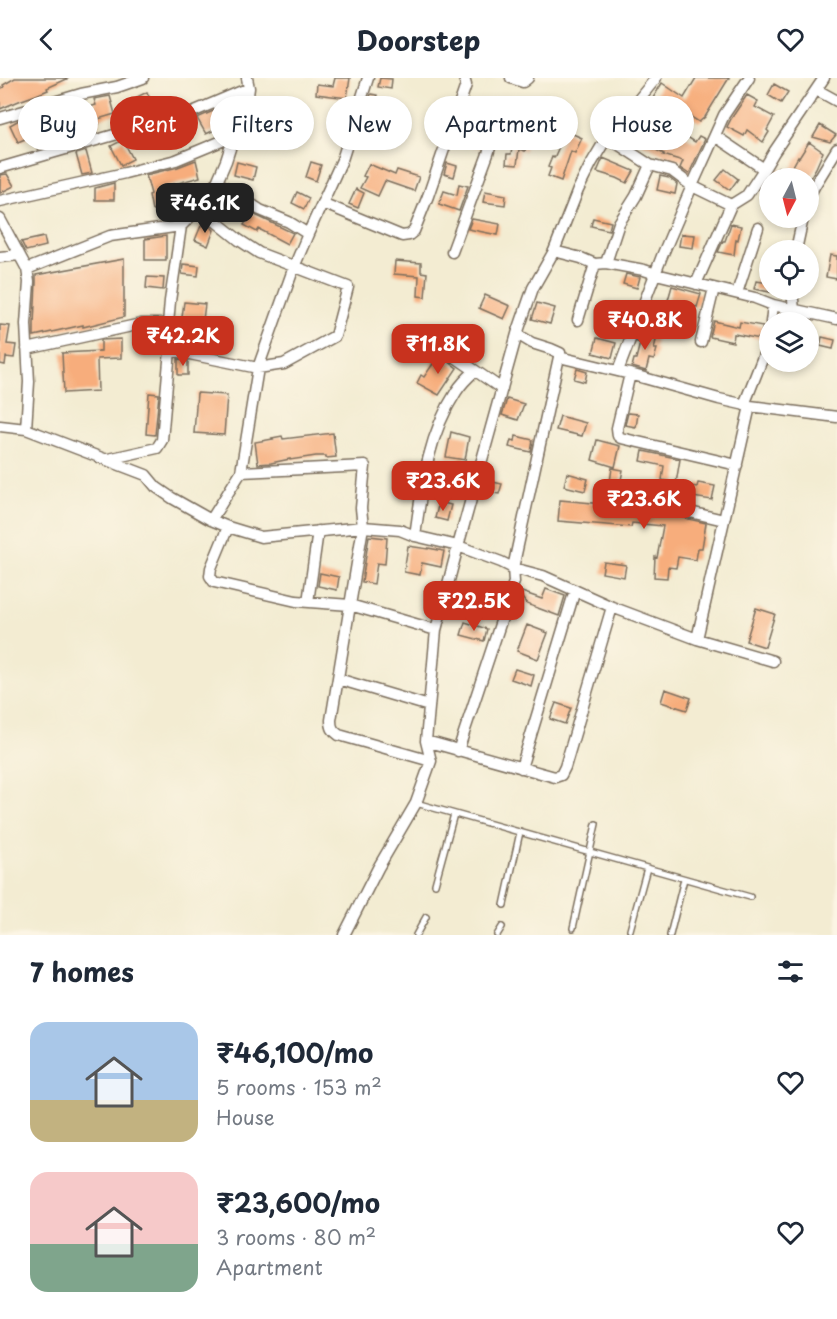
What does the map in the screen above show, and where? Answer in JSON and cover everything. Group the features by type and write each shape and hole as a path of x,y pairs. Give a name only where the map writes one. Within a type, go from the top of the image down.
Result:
{"street":[{"path":"0,118 143,78"},
{"path":"211,520 241,472 258,368 294,267 342,160 368,78"},
{"path":"462,96 466,85 464,78"},
{"path":"511,78 522,82 528,78"},
{"path":"642,96 656,78"},
{"path":"618,371 692,186 724,116 749,78"},
{"path":"765,168 824,78"},
{"path":"0,168 190,113 248,83"},
{"path":"817,90 837,101"},
{"path":"715,136 763,168"},
{"path":"0,201 176,160 210,145"},
{"path":"819,178 837,149"},
{"path":"107,459 157,448 162,440 170,350 168,324 170,301 181,226 199,208 217,182 229,150"},
{"path":"322,203 402,236 409,235 414,231 444,150"},
{"path":"452,252 489,150"},
{"path":"344,935 378,867 416,803 431,761 426,741 436,630 516,334 533,288 554,251 578,190 600,150"},
{"path":"627,150 650,165 672,171 692,186 730,205"},
{"path":"578,320 619,223 636,196 650,165"},
{"path":"696,284 730,205 747,195 759,177"},
{"path":"217,182 260,210 289,222 308,234"},
{"path":"170,350 258,368 284,364 335,336 348,286 259,253 199,208"},
{"path":"0,219 27,268 26,324 29,382 26,429"},
{"path":"27,268 110,236 181,226"},
{"path":"737,293 758,228"},
{"path":"554,251 601,263 644,270 755,297 773,305 837,319"},
{"path":"0,257 19,255"},
{"path":"701,342 714,288"},
{"path":"793,300 794,310"},
{"path":"772,312 773,305"},
{"path":"27,349 141,324 168,324"},
{"path":"458,751 514,582 513,568 560,353 532,344 516,334"},
{"path":"445,350 502,389"},
{"path":"559,357 719,399 837,417"},
{"path":"697,639 737,465 747,405 759,369"},
{"path":"415,536 433,439 456,390 475,371"},
{"path":"630,374 617,428 618,436 737,465"},
{"path":"0,426 26,429 146,475 156,487 211,520 228,527 261,537 363,527 400,530 458,546 513,568 543,576 612,607 697,639 773,661"},
{"path":"241,472 365,466 361,508 363,527 331,727 339,735 431,761"},
{"path":"626,497 724,520"},
{"path":"228,527 211,568 210,576 214,582 296,601 350,605 436,630"},
{"path":"308,602 318,531"},
{"path":"521,768 575,590"},
{"path":"426,741 555,777 561,775 612,607"},
{"path":"338,679 429,706"}],"lane":[{"path":"416,803 750,897"},
{"path":"435,884 454,814"},
{"path":"573,928 596,824"},
{"path":"504,904 520,832"},
{"path":"630,930 647,868"},
{"path":"670,935 684,879"},
{"path":"416,935 426,917"},
{"path":"497,935 502,927"}],"building":[{"path":"15,78 69,78 33,96 18,96 18,102 0,109 0,89 4,87 3,85"},
{"path":"335,78 350,78 347,96 316,94 317,84 333,86"},
{"path":"380,78 392,79 391,89 378,87"},
{"path":"696,78 729,78 705,117 699,122 694,119 694,96 685,96"},
{"path":"662,83 681,96 654,96"},
{"path":"774,84 788,92 781,103 768,95"},
{"path":"747,95 758,101 755,107 774,117 763,142 747,130 744,136 727,127"},
{"path":"110,96 110,115 98,119 98,98"},
{"path":"210,112 210,132 206,134 198,118"},
{"path":"18,121 18,142 10,125"},
{"path":"820,125 836,135 830,142 813,137"},
{"path":"699,136 705,139 689,174 680,168 683,161 656,150 694,150 694,141"},
{"path":"809,142 823,152 816,168 792,168"},
{"path":"113,150 128,150 133,159 121,165"},
{"path":"512,150 519,150 517,165 506,164 507,154 511,154"},
{"path":"558,150 576,150 575,153 571,151 561,181 548,176 551,168 548,167 552,157 554,158"},
{"path":"86,151 92,173 82,175 76,154"},
{"path":"603,158 634,171 627,183 597,172"},
{"path":"196,160 200,177 160,188 164,207 152,210 146,175"},
{"path":"237,162 256,167 253,180 234,175"},
{"path":"311,162 321,165 316,181 306,177"},
{"path":"447,163 457,166 454,177 444,174"},
{"path":"369,164 395,175 397,170 419,177 414,191 385,181 378,196 360,188"},
{"path":"725,169 738,179 730,190 716,180"},
{"path":"7,174 14,186 0,193 0,175"},
{"path":"660,176 669,178 677,184 675,194 657,190"},
{"path":"114,183 114,200 95,200 95,188"},
{"path":"459,184 468,186 459,211 439,204 444,191 457,195"},
{"path":"356,189 364,193 358,208 349,204"},
{"path":"485,191 506,195 505,205 483,202"},
{"path":"297,192 309,198 304,209 292,203"},
{"path":"251,213 293,233 287,244 259,229 257,232 244,225"},
{"path":"593,218 611,222 609,230 591,226"},
{"path":"472,219 500,224 498,235 468,229"},
{"path":"203,221 214,230 208,246 195,240"},
{"path":"731,224 741,226 738,240 736,239 734,255 718,252"},
{"path":"681,234 695,235 693,248 679,246"},
{"path":"166,236 166,260 145,260 145,239"},
{"path":"44,237 46,246 26,251 21,242"},
{"path":"830,255 837,256 837,279 826,277"},
{"path":"124,259 124,317 34,336 36,275"},
{"path":"395,261 421,263 421,272 427,273 425,297 418,296 419,276 394,274"},
{"path":"183,264 199,266 198,276 182,274"},
{"path":"626,274 640,277 637,288 623,284"},
{"path":"147,277 164,278 163,290 146,288"},
{"path":"756,281 759,281 759,290 754,289"},
{"path":"672,286 701,294 697,307 668,300"},
{"path":"485,295 510,306 504,319 479,308"},
{"path":"184,302 205,304 203,320 182,317"},
{"path":"537,303 555,308 550,324 532,319"},
{"path":"714,321 739,327 740,322 759,325 759,339 734,334 733,342 710,337"},
{"path":"664,324 686,329 684,338 662,333"},
{"path":"0,325 10,326 7,344 16,345 14,358 6,357 5,365 0,364"},
{"path":"144,332 161,334 162,346 142,343"},
{"path":"641,332 657,336 654,360 649,359 646,371 632,367 636,359 640,343 637,342"},
{"path":"822,337 835,340 833,349 820,346"},
{"path":"597,338 616,343 612,358 593,353"},
{"path":"121,339 121,358 97,359 98,391 64,393 62,353 101,351 101,340"},
{"path":"437,351 457,368 439,395 417,383 421,375 424,377 435,361 432,359"},
{"path":"178,359 188,361 188,375 178,375"},
{"path":"577,369 587,372 585,382 574,379"},
{"path":"149,393 159,394 155,435 146,434"},
{"path":"197,393 227,395 224,435 194,433"},
{"path":"507,399 524,404 518,420 502,415"},
{"path":"628,413 638,414 636,427 625,425"},
{"path":"560,416 586,423 582,436 556,430"},
{"path":"451,432 469,437 465,460 446,457"},
{"path":"333,433 336,457 316,456 258,464 255,442 282,436 283,439"},
{"path":"516,436 533,440 531,452 509,447 511,440 515,441"},
{"path":"597,440 620,446 615,467 592,460"},
{"path":"643,451 680,459 676,483 662,480 664,466 641,461"},
{"path":"612,468 623,470 620,485 617,484 616,490 609,489"},
{"path":"567,473 588,479 585,491 564,486"},
{"path":"484,480 502,484 499,494 481,491"},
{"path":"698,483 715,486 712,500 693,497 692,505 675,501 678,484 697,487"},
{"path":"560,500 603,504 602,508 649,510 706,523 702,548 698,548 696,560 678,557 676,568 668,567 667,578 654,577 655,557 657,558 663,526 632,523 631,527 558,521"},
{"path":"439,502 451,505 447,521 435,518"},
{"path":"369,536 387,538 385,564 377,563 374,584 362,582"},
{"path":"408,546 444,551 441,567 422,563 420,575 404,572"},
{"path":"604,562 626,565 624,577 602,573"},
{"path":"320,573 339,577 337,590 318,586"},
{"path":"479,589 494,593 491,604 476,600"},
{"path":"546,589 565,596 559,616 527,604 518,593 519,591 542,599"},
{"path":"756,608 775,614 765,647 746,641"},
{"path":"465,622 487,629 484,641 461,635"},
{"path":"527,625 548,633 538,659 517,651"},
{"path":"515,669 534,675 531,686 511,679"},
{"path":"665,689 691,698 687,710 661,702"},
{"path":"556,703 571,708 565,724 550,719"}]}
